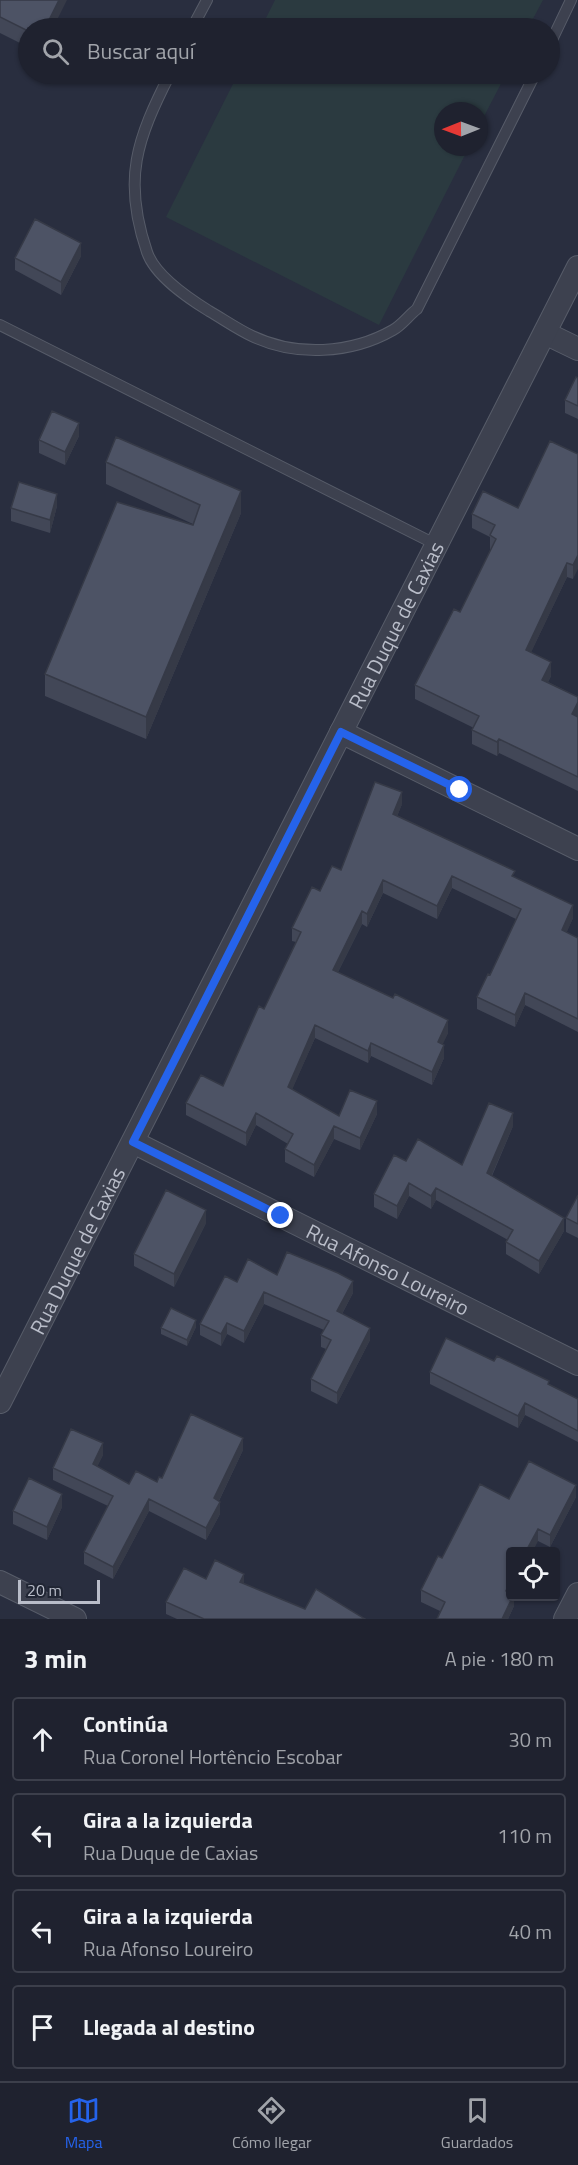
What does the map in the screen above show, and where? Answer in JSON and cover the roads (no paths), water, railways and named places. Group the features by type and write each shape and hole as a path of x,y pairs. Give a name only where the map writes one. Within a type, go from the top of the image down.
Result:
{"street":[{"name":"Rua Duque de Caxias","path":"0,1402 578,267"},
{"path":"545,333 578,349"},
{"path":"341,732 578,849"},
{"name":"Rua Afonso Loureiro","path":"133,1142 578,1364"},
{"path":"0,1582 75,1619"},
{"path":"565,1619 578,1594"}],"lane":[{"path":"197,18 207,0"},
{"path":"560,22 571,0"},
{"path":"165,84 146,121 137,147 133,183 138,219 147,255 169,282 191,300 254,337 295,349 336,350 368,342 395,329 417,309 530,84"},
{"path":"0,325 435,544"}]}
